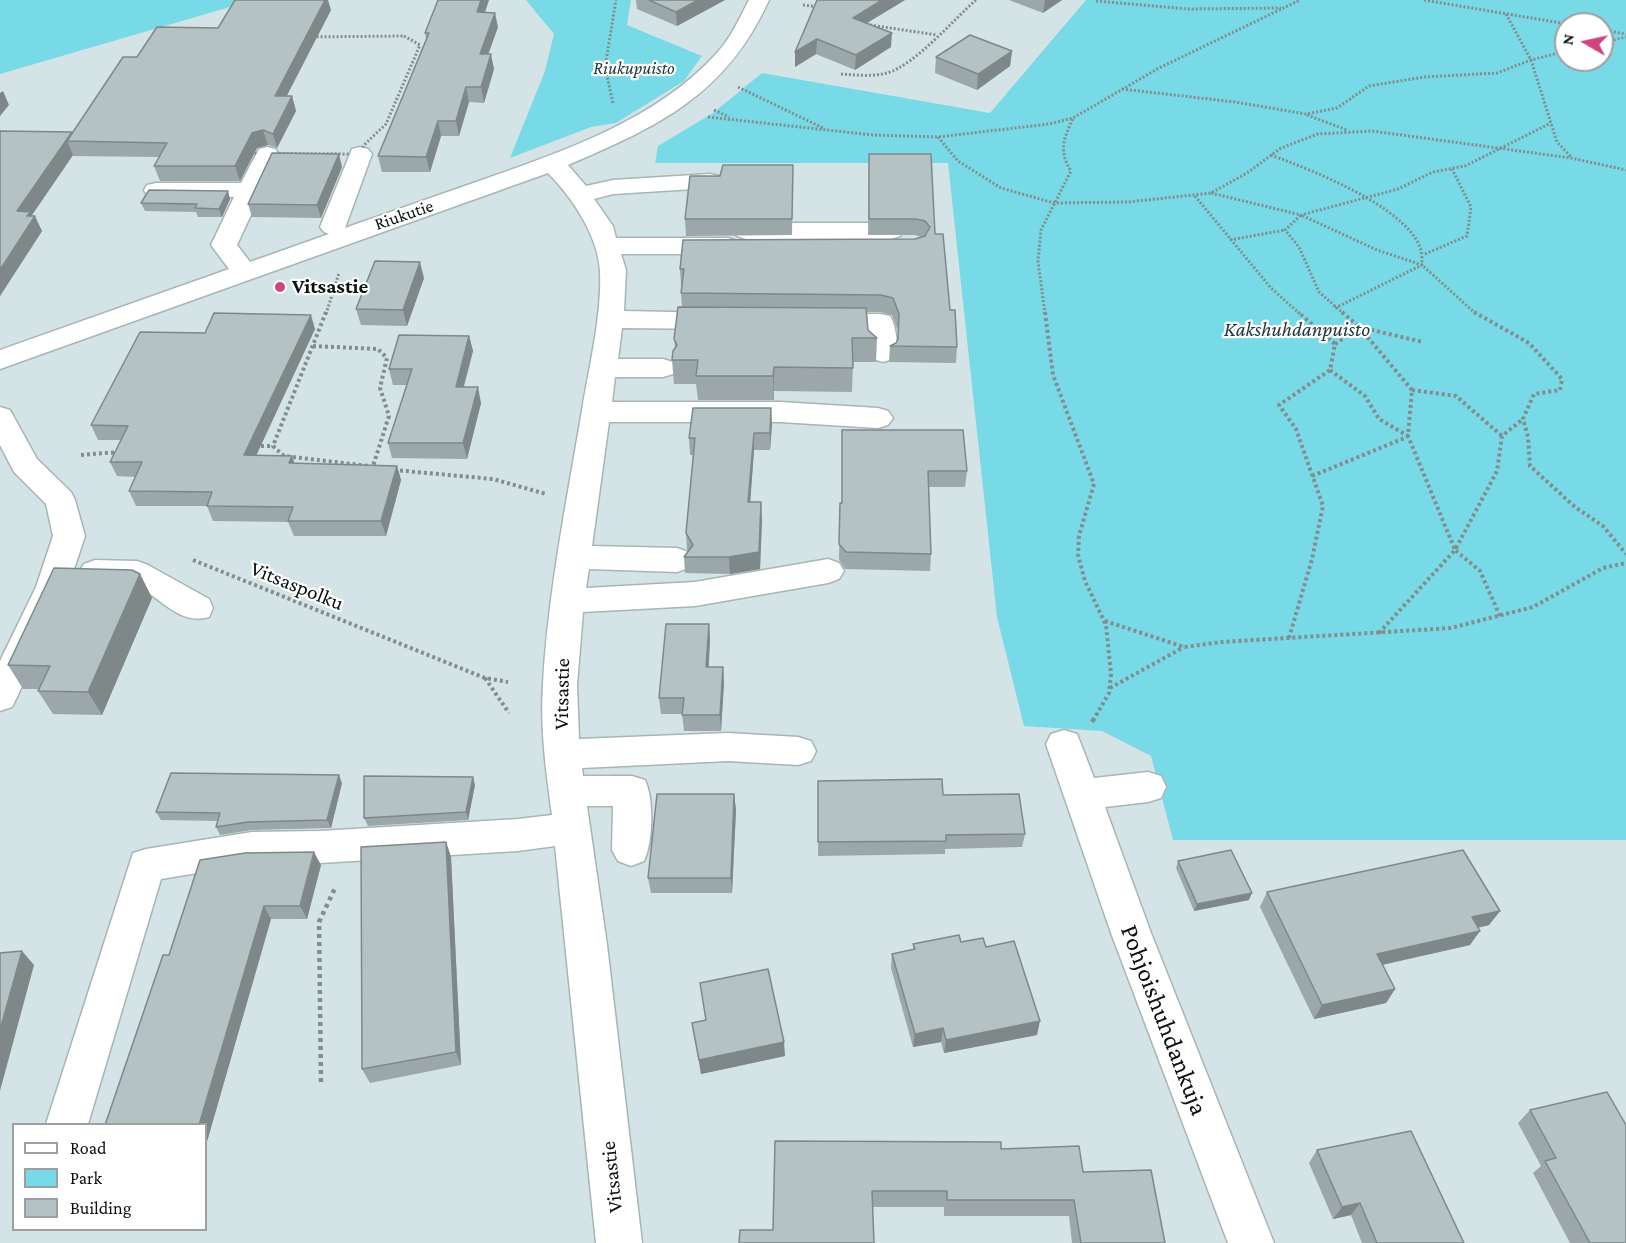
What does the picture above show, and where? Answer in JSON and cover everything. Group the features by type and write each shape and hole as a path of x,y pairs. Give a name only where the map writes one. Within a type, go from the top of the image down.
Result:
{"street":[{"name":"Riukutie","path":"0,360 552,163 622,132 660,111 699,84 727,58 746,32 759,0"},
{"path":"244,272 224,245 267,154"},
{"path":"333,227 360,154"},
{"name":"Vitsastie","path":"552,163 580,195 604,236 613,270 610,320 574,557 560,685 562,754 619,1243"},
{"path":"580,195 613,187 710,180"},
{"path":"156,190 250,190"},
{"path":"604,236 666,231 891,231"},
{"path":"604,236 914,245"},
{"path":"610,320 751,321"},
{"path":"798,321 880,322 883,353"},
{"path":"602,368 663,368"},
{"path":"594,417 780,411 878,418"},
{"path":"0,417 25,465 60,500 69,536 57,572 0,697"},
{"path":"594,417 694,423"},
{"path":"574,557 677,560"},
{"path":"568,601 695,594 815,571 828,571"},
{"path":"57,572 137,573 197,608"},
{"name":"Pohjoishuhdankuja","path":"1064,744 1128,925 1251,1243"},
{"path":"562,754 728,747 798,751"},
{"path":"1082,795 1148,787"},
{"path":"566,791 632,792 631,850"},
{"path":"68,1123 146,865 252,848 355,845 518,835 570,828"}],"path":[{"path":"612,110 614,104 605,67 616,0"},
{"path":"841,75 884,75 906,67 976,0"},
{"path":"1096,0 1160,9 1226,11 1284,8"},
{"path":"701,116 873,135 938,137 1019,129 1073,118 1122,89 1300,0"},
{"path":"1424,0 1554,22"},
{"path":"803,5 827,10"},
{"path":"1506,14 1531,60 1557,141 1571,158"},
{"path":"866,24 938,35"},
{"path":"404,36 420,45 386,124 364,145 360,154 192,153 175,146 220,66 300,37 404,36"},
{"path":"1306,114 1337,108 1369,86 1424,77 1497,74 1531,60 1554,54"},
{"path":"737,86 826,129"},
{"path":"1122,89 1235,102 1306,114 1348,130"},
{"path":"712,109 732,119"},
{"path":"1064,744 1082,741 1110,688 1109,655 1104,621 1090,596 1078,556 1077,536 1093,500 1094,484 1053,375 1038,261 1041,230 1071,171 1063,158 1065,136 1073,118"},
{"path":"1230,240 1285,231 1301,215 1398,189 1433,172 1465,166 1551,123"},
{"path":"1211,194 1247,173 1281,148 1318,134 1348,130 1401,134 1500,150 1571,158 1626,170"},
{"path":"938,137 958,161 1000,188 1054,203 1128,202 1211,194 1301,215 1377,250 1422,265 1480,317 1530,343 1562,379 1560,390 1534,394 1523,419 1502,436 1497,471 1455,550 1379,633"},
{"path":"1271,155 1317,172 1389,213 1418,241 1425,255 1422,265 1335,308"},
{"path":"1425,255 1467,236 1471,207 1452,169"},
{"path":"1196,196 1271,288 1335,344"},
{"path":"1285,231 1299,247 1319,292 1359,327 1412,390 1456,396 1502,436"},
{"path":"273,446 335,290 341,264"},
{"path":"1289,638 1312,559 1323,506 1296,429 1279,405 1330,370 1335,344 1359,327 1423,342"},
{"path":"313,346 378,349 387,358 379,398 390,416 373,466"},
{"path":"1330,370 1365,396 1379,419 1408,436"},
{"path":"1412,390 1408,436 1455,550 1480,571 1500,616"},
{"path":"1523,419 1528,437 1530,466 1575,507 1603,526 1626,554"},
{"path":"1312,476 1408,436"},
{"path":"250,446 273,446 284,456 493,479 540,494 584,496"},
{"path":"81,455 129,451"},
{"name":"Vitsaspolku","path":"189,559 485,678 508,682"},
{"path":"1104,621 1184,647 1451,628 1533,607 1603,568 1626,563"},
{"path":"1110,688 1184,647"},
{"path":"485,678 509,713"},
{"path":"321,1082 319,922 355,845"}],"green space":[{"path":"0,0 254,0 0,74"},
{"name":"Riukupuisto","path":"526,0 631,0 627,25 702,56 684,81 616,123 591,127 510,158 545,71 554,34"},
{"name":"Kakshuhdanpuisto","path":"1086,0 1626,0 1626,840 1173,840 1151,756 1102,731 1024,726 997,617 948,163 655,163 658,146 713,113 762,73 990,113"}],"building":[{"path":"235,0 325,0 275,96 292,96 273,134 263,130 252,133 235,166 154,166 167,143 67,141 123,57 137,57 157,27 218,28"},
{"path":"438,0 481,0 477,12 495,13 480,54 491,54 481,87 466,87 456,121 438,121 426,157 378,156 429,33 425,33"},
{"path":"649,0 698,0 676,12"},
{"path":"817,0 882,0 853,18 892,33 856,55 817,39 795,52"},
{"path":"970,35 1012,51 978,74 936,57"},
{"path":"0,131 72,132 17,211 31,212 27,216 35,216 0,270"},
{"path":"272,153 339,154 317,205 248,204"},
{"path":"869,154 931,154 935,234 943,234 950,310 955,310 957,347 890,346 898,339 899,314 893,298 881,295 681,293 684,269 680,269 683,240 915,239 925,236 930,227 925,221 869,219"},
{"path":"723,165 793,165 792,219 685,219 690,176 720,176"},
{"path":"149,190 228,191 219,209 195,208 197,204 141,203"},
{"path":"375,261 420,262 403,310 356,309"},
{"path":"678,307 866,308 868,330 877,338 852,338 853,368 774,367 773,376 696,376 698,360 672,360 673,351 677,345 674,339"},
{"path":"214,313 311,315 244,455 292,456 289,463 397,466 381,521 288,521 293,507 207,506 212,492 129,491 142,462 110,462 128,426 91,425 140,332 205,333"},
{"path":"399,335 469,336 456,387 478,387 463,443 388,443 412,369 389,369"},
{"path":"693,408 771,408 770,433 754,433 748,502 761,502 759,552 729,557 684,557 693,545 686,533 695,438 689,438"},
{"path":"842,430 963,430 967,471 928,471 931,554 846,552 839,544 840,503 842,503"},
{"path":"54,568 132,570 140,574 88,692 38,691 50,666 8,665"},
{"path":"666,624 709,624 706,667 723,667 720,715 682,715 684,698 659,698"},
{"path":"171,773 339,775 327,820 248,822 216,827 220,813 156,812"},
{"path":"364,776 473,777 466,812 364,818"},
{"path":"942,779 943,795 1019,794 1025,834 946,835 946,841 818,842 818,781"},
{"path":"657,794 734,794 731,878 648,878"},
{"path":"446,842 456,1052 362,1069 361,847"},
{"path":"1231,850 1252,893 1197,904 1178,861"},
{"path":"1463,850 1500,911 1472,917 1480,931 1377,954 1395,989 1322,1005 1267,892"},
{"path":"314,852 300,906 264,906 200,1123 106,1123 163,955 169,955 200,860 245,853"},
{"path":"959,935 961,942 983,938 986,947 1014,941 1040,1021 946,1040 943,1028 915,1034 892,954 915,949 913,944"},
{"path":"22,951 0,1030 0,953"},
{"path":"768,969 784,1042 699,1060 692,1023 706,1020 700,983"},
{"path":"1607,1092 1626,1125 1626,1243 1590,1243 1545,1161 1556,1158 1530,1110"},
{"path":"1411,1131 1464,1243 1377,1243 1360,1203 1342,1207 1317,1150"},
{"path":"775,1141 1001,1142 1001,1149 1079,1146 1083,1172 1151,1170 1165,1243 1081,1243 1074,1200 947,1200 947,1191 872,1191 874,1243 739,1243 740,1230 773,1230"}],"place":[{"name":"Vitsastie","path":"280,287"}]}
